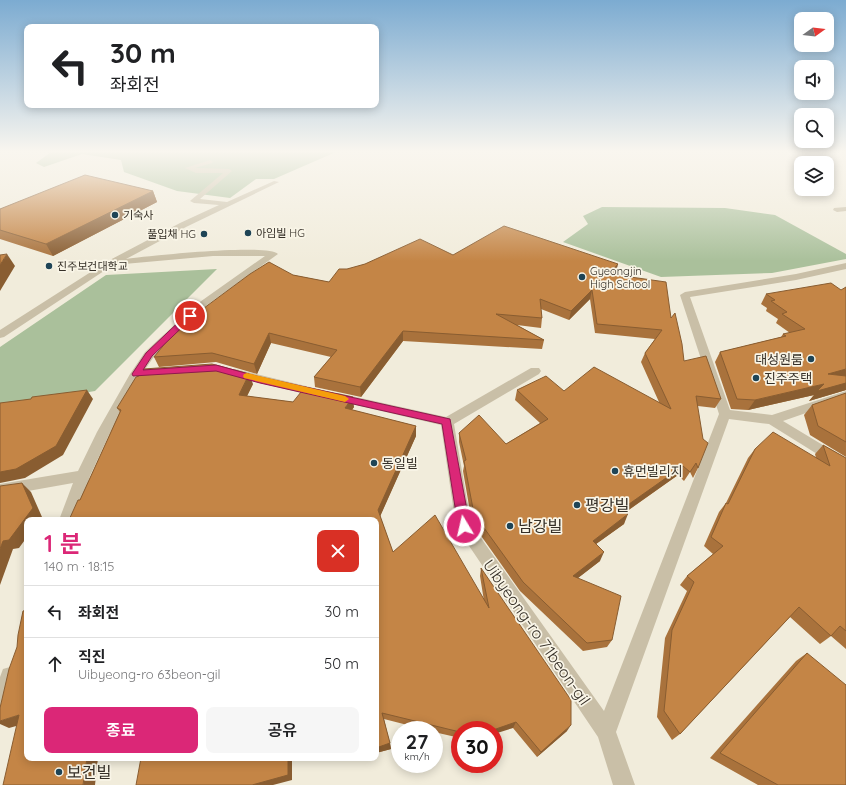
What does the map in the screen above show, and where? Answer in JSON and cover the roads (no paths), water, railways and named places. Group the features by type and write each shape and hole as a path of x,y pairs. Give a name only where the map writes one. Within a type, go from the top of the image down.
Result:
{"street":[{"path":"208,189 194,201 228,204"},
{"path":"0,335 111,263 183,225 262,189"},
{"path":"838,210 846,209"},
{"path":"68,517 83,476 102,435 136,374 149,354 200,306 274,254 189,255 111,263"},
{"path":"606,732 724,414 685,295 846,266"},
{"path":"223,370 260,380 447,422 535,371"},
{"path":"136,374 152,372"},
{"path":"772,420 846,395"},
{"path":"724,414 772,420 846,466"},
{"name":"Uibyeong-ro 71beon-gil","path":"447,422 464,526 606,732 624,785"},
{"path":"0,490 83,476"},
{"path":"0,705 17,657"}],"place":[{"name":"기숙사","path":"115,215"},
{"name":"아임빌 HG","path":"248,233"},
{"name":"풀입채 HG","path":"204,234"},
{"name":"진주보건대학교","path":"49,266"},
{"name":"Gyeongjin High School","path":"582,277"},
{"name":"대성원룸","path":"811,359"},
{"name":"진주주택","path":"756,378"},
{"name":"동일빌","path":"374,463"},
{"name":"휴먼빌리지","path":"615,471"},
{"name":"평강빌","path":"577,505"},
{"name":"남강빌","path":"510,526"},
{"name":"보건빌","path":"59,772"}]}
